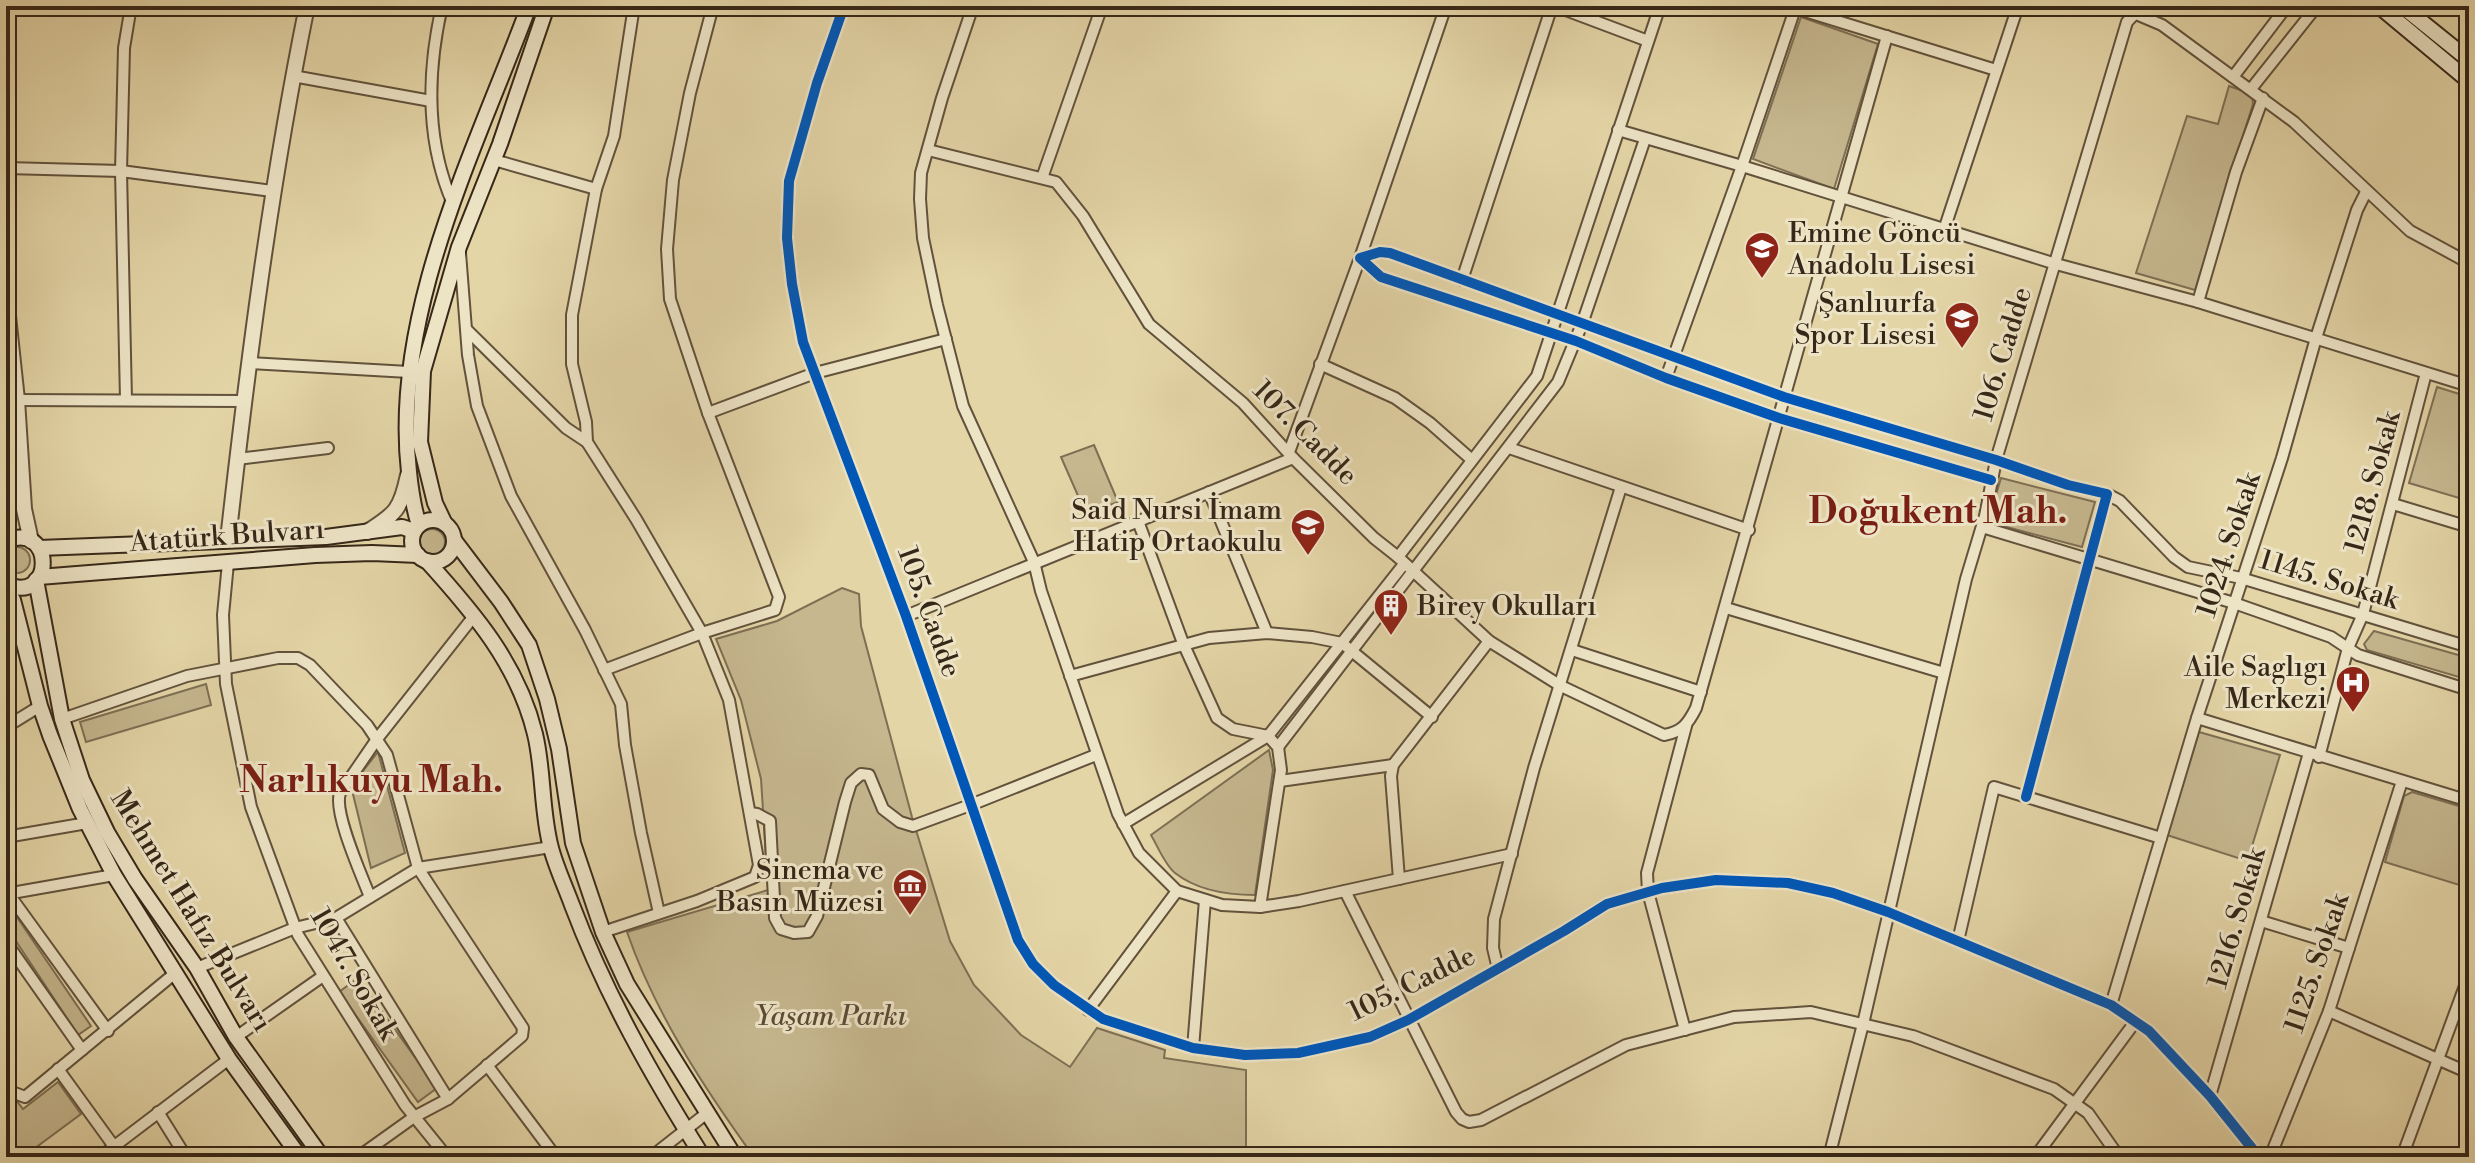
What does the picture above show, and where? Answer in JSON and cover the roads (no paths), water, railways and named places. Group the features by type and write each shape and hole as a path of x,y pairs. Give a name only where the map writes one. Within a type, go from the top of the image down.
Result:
{"main road":[{"path":"228,540 242,401 250,363 272,191 307,6"},
{"path":"529,6 453,204 415,331 409,372 406,444 417,528 412,541 422,558 461,597 503,655 524,699 536,735 551,847 593,962 625,1026 703,1157"},
{"path":"547,6 494,160 459,247 423,371 420,442 435,503 445,524 529,645 559,749 573,843 603,932 627,984 735,1157"},
{"path":"2379,6 2469,81"},
{"path":"2402,6 2469,60"},
{"name":"Mehmet Hafız Bulvarı","path":"6,297 24,509 44,565 38,578 62,719 82,780 107,832 135,879 197,968 236,1037 322,1157"},
{"path":"367,532 394,516 403,501 409,471"},
{"path":"417,528 434,520 445,524"},
{"name":"Atatürk Bulvarı","path":"6,541 18,538 35,545 326,537 402,527 417,528"},
{"path":"422,558 440,561 453,547 454,540"},
{"name":"Atatürk Bulvarı","path":"6,585 24,587 38,578 358,554 422,558"},
{"name":"Mehmet Hafız Bulvarı","path":"6,585 13,600 40,706 87,823 114,875 174,974 229,1059 300,1157"}],"street":[{"path":"126,400 121,171 124,48 131,6"},
{"path":"442,6 433,47 431,101 435,152 453,204"},
{"path":"587,442 586,422 572,364 572,315 596,189 614,136 634,6"},
{"path":"604,670 702,633 775,610 779,597 708,413 670,299 667,249 673,180 690,93 713,6"},
{"name":"105. Cadde","path":"844,6 817,83 789,181 787,238 803,342 906,616 1018,940 1033,964 1054,985 1088,1010 1115,1024 1193,1048 1245,1055 1298,1053 1370,1037 1408,1020 1607,904 1648,892 1716,880 1788,883 1833,893 1888,912 2111,1005 2149,1031 2210,1096 2259,1157"},
{"path":"973,6 921,173 923,238 963,406 1034,562 1096,755 1123,824 1139,853 1177,891 1222,905 1260,907 1512,854"},
{"path":"1042,178 1102,6"},
{"path":"906,616 1209,492 1291,455 1446,6"},
{"path":"1462,280 1554,6 1648,41"},
{"path":"1278,747 1353,653 1405,564 1472,460 1537,376 1660,6"},
{"path":"1944,230 2018,6"},
{"path":"2127,6 2162,25 2294,122 2410,231 2469,263"},
{"path":"2233,77 2287,6"},
{"path":"2251,89 2317,6"},
{"path":"1666,378 1795,7 1996,70"},
{"name":"106. Cadde","path":"1829,1157 1996,460 2127,22 2139,10"},
{"path":"1685,1030 1648,892 1647,873 1686,726 1696,708 1749,530 1887,36"},
{"path":"293,76 431,101"},
{"path":"2198,302 2236,172 2263,98"},
{"path":"1618,130 2469,386"},
{"path":"1123,824 1268,736 1405,564 1509,448 1558,382 1576,341 1645,139"},
{"name":"107. Cadde","path":"928,150 1056,182 1083,216 1149,324 1243,403 1374,538 1489,641 1561,686 1647,729 1664,735 1676,733 1686,726"},
{"path":"494,160 596,189"},
{"path":"6,168 121,171 272,191"},
{"name":"1024. Sokak","path":"2111,1005 2197,718 2282,458 2316,338 2357,210 2366,192"},
{"path":"459,247 477,406 511,496 621,704 638,818 659,913"},
{"path":"1360,258 1380,252 1390,253 1784,397 1996,460 2068,485 2107,494 2026,797"},
{"path":"1360,258 1381,277 1576,341 1666,378 1779,418 1991,480"},
{"path":"466,329 566,428 587,442 702,633 729,700 759,865 755,877 603,932"},
{"path":"708,413 815,373 946,339"},
{"path":"250,363 409,372"},
{"path":"1320,364 1395,398 1430,423 1472,460"},
{"name":"1218. Sokak","path":"2348,648 2363,614 2426,373"},
{"path":"17,400 242,401"},
{"path":"237,459 328,448"},
{"path":"1509,448 1749,530"},
{"path":"1498,969 1493,948 1494,919 1534,768 1621,487"},
{"path":"1209,492 1267,633"},
{"name":"1145. Sokak","path":"2107,494 2120,501 2174,557 2188,567 2241,578 2469,647"},
{"path":"2393,504 2469,527"},
{"path":"1138,521 1183,643 1217,718 1233,729 1268,736 1278,747 1280,781 1260,907"},
{"path":"1982,527 2234,603 2331,637 2358,655 2469,690"},
{"name":"1047. Sokak","path":"228,563 223,615 226,684 251,807 295,928 414,1117 447,1157"},
{"path":"1726,608 1944,673"},
{"path":"370,897 337,800 377,739 474,616"},
{"path":"1070,676 1209,638 1267,633 1312,637 1342,643 1432,717"},
{"path":"1399,879 1391,776 1393,765 1489,641"},
{"name":"1216. Sokak","path":"2210,1096 2261,921 2348,648"},
{"path":"1572,650 1701,692"},
{"path":"62,719 187,676 278,658 298,658 320,675 377,739 387,755 418,868 523,1028 522,1036 448,1099 414,1117 358,1157"},
{"path":"6,727 40,706"},
{"path":"2197,718 2469,801"},
{"path":"750,813 770,821 775,918 781,929 794,933 808,932 817,916 851,783 861,774 869,775 883,809 900,822 913,826 1096,755"},
{"path":"1280,781 1393,765"},
{"name":"1125. Sokak","path":"2270,1157 2329,1011 2402,781"},
{"path":"1958,941 1994,787 2161,838"},
{"path":"6,837 87,823"},
{"path":"197,968 295,928 336,918 418,868 551,847"},
{"path":"108,1031 7,893 114,875"},
{"path":"1088,1010 1177,891"},
{"path":"1345,891 1456,1112 1469,1122 1481,1120 1520,1102 1626,1045 1734,1017 1811,1012 1913,1036 2054,1089 2088,1113 2119,1157"},
{"path":"1193,1048 1205,900"},
{"path":"336,918 448,1099"},
{"path":"2261,921 2349,948"},
{"path":"6,942 82,1050"},
{"path":"6,1084 12,1092 25,1097 174,974"},
{"path":"2402,1157 2469,975"},
{"path":"236,1037 323,976"},
{"path":"2329,1011 2469,1073"},
{"path":"2035,1157 2135,1022"},
{"path":"100,1157 229,1059"},
{"path":"487,1065 556,1157"},
{"path":"58,1069 113,1145"},
{"path":"158,1112 186,1157"},
{"path":"651,1157 707,1113"}],"place":[{"name":"Emine Göncü Anadolu Lisesi","path":"1762,280"},
{"name":"Şanlıurfa Spor Lisesi","path":"1962,350"},
{"name":"Said Nursi İmam Hatip Ortaokulu","path":"1308,557"},
{"name":"Birey Okulları","path":"1391,637"},
{"name":"Aile Saglıgı Merkezi","path":"2353,714"},
{"name":"Sinema ve Basın Müzesi","path":"910,917"}],"district":[{"name":"Doğukent Mah.","path":"1938,512"},
{"name":"Narlıkuyu Mah.","path":"371,781"}],"park label":[{"name":"Yaşam Parkı","path":"831,1016"}]}
